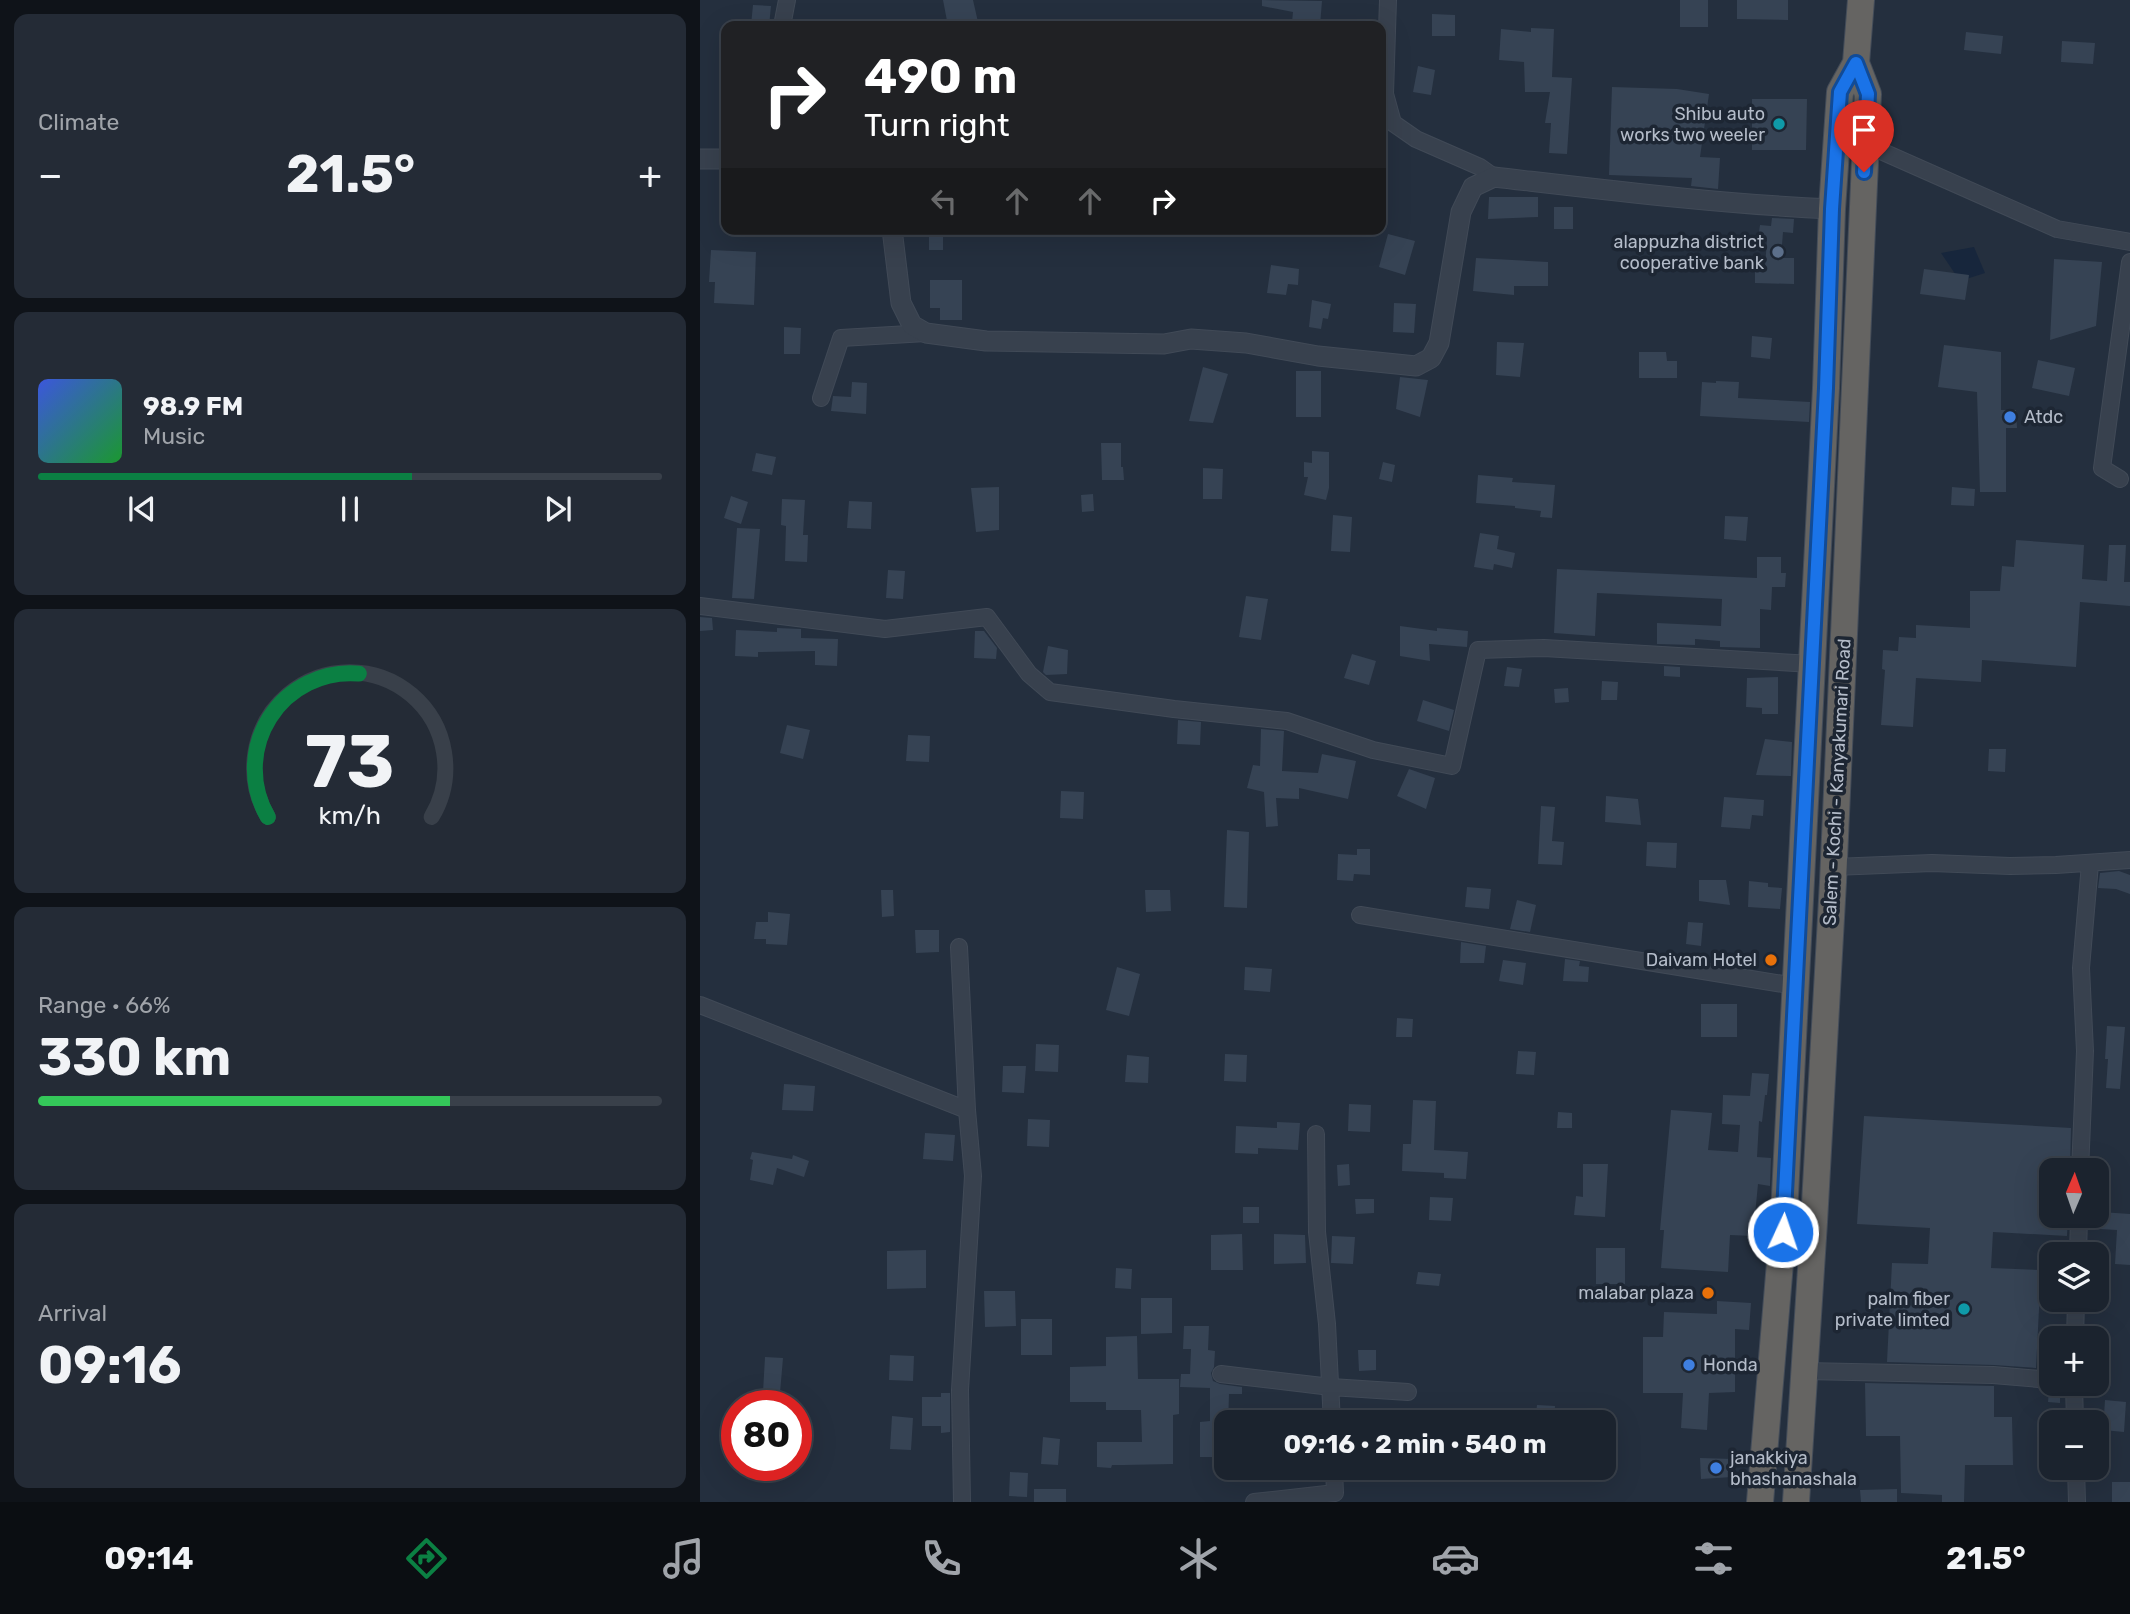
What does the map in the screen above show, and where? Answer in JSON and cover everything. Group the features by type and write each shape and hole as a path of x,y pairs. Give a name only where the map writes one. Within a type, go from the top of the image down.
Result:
{"highway":[{"name":"Salem - Kochi - Kanyakumari Road","path":"1760,1502 1782,1249 1832,209 1840,92 1856,63 1861,0"},
{"name":"Salem - Kochi - Kanyakumari Road","path":"1796,1502 1834,867 1868,94 1856,63"}],"street":[{"path":"783,21 787,0"},
{"path":"1386,63 1388,0"},
{"path":"1386,98 1393,123 1416,139 1487,172 1737,203 1832,209"},
{"path":"1865,144 2057,229 2130,242"},
{"path":"700,159 721,159"},
{"path":"821,398 841,338 926,333 986,341 1164,344 1191,339 1246,343 1318,355 1416,366 1431,358 1439,343 1461,212 1473,187 1487,172"},
{"path":"893,235 901,303 912,325 926,333"},
{"path":"2120,479 2102,468 2130,262"},
{"path":"700,606 886,629 987,617 1029,674 1050,692 1287,721 1373,750 1451,766 1478,650 1544,648 1812,664"},
{"path":"1834,867 1933,863 2011,866 2130,860"},
{"path":"2081,1158 2085,1051 2081,968 2090,864"},
{"path":"1360,915 1796,986"},
{"path":"959,947 973,1176 960,1390 962,1502"},
{"path":"700,1005 967,1110"},
{"path":"1317,1134 1317,1232 1332,1410"},
{"path":"1805,1371 1993,1375 2039,1379"},
{"path":"1221,1374 1331,1387 1408,1392"},
{"path":"1254,1502 1335,1493 1334,1480"},
{"path":"2076,1480 2077,1502"}],"water":[{"path":"1974,247 1985,273 1960,281 1941,253"}],"building":[{"path":"943,0 973,0 978,21 947,21"},
{"path":"1262,0 1322,1 1320,21 1292,21 1293,12 1262,6"},
{"path":"1680,0 1708,0 1708,27 1680,27"},
{"path":"1737,0 1788,0 1788,20 1737,19"},
{"path":"753,5 771,6 770,21 751,21"},
{"path":"1432,14 1455,15 1455,36 1432,36"},
{"path":"1531,28 1554,29 1552,77 1572,78 1567,154 1549,153 1551,123 1545,123 1550,92 1525,92 1524,62 1499,60 1501,29 1531,32"},
{"path":"1966,32 2003,36 2001,54 1964,50"},
{"path":"2062,41 2095,43 2093,64 2061,62"},
{"path":"1418,66 1435,70 1431,95 1413,92"},
{"path":"1612,87 1677,89 1709,94 1700,157 1720,158 1718,189 1691,186 1692,178 1609,175"},
{"name":"Shibu auto works two weeler","path":"1752,99 1807,99 1806,150 1752,150"},
{"path":"1489,197 1538,197 1538,217 1488,219"},
{"path":"1554,207 1573,207 1573,229 1554,229"},
{"path":"1772,218 1794,219 1793,233 1783,232 1781,258 1794,258 1794,284 1755,283 1755,267 1765,267 1767,240 1758,239 1760,225 1771,226"},
{"path":"1388,234 1415,241 1405,275 1379,267"},
{"path":"929,235 943,235 943,250 929,250"},
{"path":"711,250 756,252 754,305 714,303 715,282 709,282"},
{"path":"1476,258 1548,262 1548,286 1514,286 1514,295 1473,291"},
{"path":"2054,259 2102,262 2096,326 2050,340"},
{"path":"1271,265 1299,269 1298,285 1288,284 1286,295 1267,293"},
{"path":"1924,269 1969,275 1965,300 1920,294"},
{"path":"930,280 962,280 962,320 940,320 940,308 930,308"},
{"path":"1312,300 1331,304 1328,319 1323,318 1321,329 1309,327"},
{"path":"1394,303 1416,304 1414,333 1393,332"},
{"path":"784,327 801,328 800,354 784,354"},
{"path":"1752,336 1772,338 1770,359 1751,357"},
{"path":"1497,342 1524,343 1520,377 1496,375"},
{"path":"1944,345 2001,352 2001,410 2016,410 2017,428 2006,428 2006,492 1980,492 1977,392 1938,387"},
{"path":"1639,352 1666,352 1667,361 1677,361 1677,378 1639,378"},
{"path":"2038,360 2075,368 2069,396 2032,388"},
{"path":"1203,367 1228,374 1213,423 1189,421"},
{"path":"1296,371 1321,371 1321,417 1296,417"},
{"path":"1400,377 1428,380 1420,417 1396,409"},
{"path":"852,382 867,383 866,414 831,411 833,396 851,397"},
{"path":"1702,382 1739,382 1738,398 1810,402 1809,422 1700,416"},
{"path":"1101,443 1121,443 1124,480 1102,480"},
{"path":"1312,451 1329,452 1329,488 1326,500 1304,495 1308,477 1304,477 1304,462 1312,463"},
{"path":"756,453 776,457 772,475 752,471"},
{"path":"1383,462 1395,465 1392,482 1379,479"},
{"path":"1203,468 1223,469 1222,499 1203,499"},
{"path":"1478,475 1513,478 1512,482 1555,485 1552,518 1540,517 1541,511 1476,503"},
{"path":"999,487 999,530 976,532 971,488"},
{"path":"1952,487 1975,489 1974,506 1951,505"},
{"path":"1093,494 1094,511 1082,512 1081,495"},
{"path":"731,496 748,502 741,524 724,518"},
{"path":"782,499 805,500 803,535 808,535 807,562 785,561 786,526 781,525"},
{"path":"849,501 872,502 871,529 847,528"},
{"path":"1333,515 1352,517 1350,552 1331,551"},
{"path":"1725,516 1748,517 1746,541 1724,539"},
{"path":"737,528 760,529 754,599 732,598"},
{"path":"1480,533 1499,536 1497,549 1515,553 1512,568 1494,564 1493,570 1474,567"},
{"path":"2016,540 2084,545 2082,579 2107,581 2109,545 2126,545 2124,582 2130,582 2130,606 2080,602 2076,667 1982,660 1981,682 1916,678 1913,727 1881,725 1885,670 1882,669 1883,650 1898,651 1899,637 1916,638 1916,625 1970,628 1970,591 2000,591 2002,566 2014,567"},
{"path":"1757,557 1781,557 1781,573 1786,573 1785,587 1772,587 1771,610 1760,609 1760,648 1720,647 1720,641 1695,639 1695,645 1657,644 1657,623 1721,626 1722,599 1597,593 1595,636 1554,633 1557,569 1757,578"},
{"path":"888,570 905,571 903,599 886,598"},
{"path":"1246,596 1268,599 1261,640 1239,637"},
{"path":"700,617 712,618 713,630 700,631"},
{"path":"1400,626 1437,631 1437,628 1468,631 1467,647 1429,644 1430,661 1400,656"},
{"path":"777,628 801,629 801,638 838,639 837,666 815,665 815,651 758,652 758,657 735,656 736,630 777,632"},
{"path":"975,631 984,631 997,648 996,659 974,658"},
{"path":"1048,646 1068,650 1067,674 1046,675 1043,672"},
{"path":"1352,654 1376,661 1369,685 1344,678"},
{"path":"1664,666 1680,667 1680,677 1664,676"},
{"path":"1507,667 1522,669 1519,687 1504,686"},
{"path":"1778,677 1778,714 1762,714 1762,708 1746,707 1747,678"},
{"path":"1602,681 1618,682 1617,700 1601,700"},
{"path":"1568,688 1569,702 1555,703 1554,689"},
{"path":"1423,700 1454,710 1449,731 1417,721"},
{"path":"1178,720 1201,722 1200,745 1177,744"},
{"path":"787,725 810,730 803,759 780,753"},
{"path":"1261,729 1284,731 1282,771 1318,773 1322,754 1356,761 1348,799 1299,788 1299,799 1276,798 1278,826 1266,827 1264,792 1247,788 1253,765 1260,766"},
{"path":"908,735 930,736 929,762 906,761"},
{"path":"1765,739 1792,742 1791,776 1756,775"},
{"path":"1989,749 2006,749 2005,772 1988,771"},
{"path":"1409,769 1435,778 1426,809 1397,796"},
{"path":"1061,791 1084,792 1083,819 1060,818"},
{"path":"1606,796 1638,799 1641,825 1605,822"},
{"path":"1724,797 1764,800 1763,816 1752,815 1750,829 1721,827"},
{"path":"1541,806 1555,807 1552,841 1564,842 1562,865 1538,864"},
{"path":"1227,830 1249,832 1247,908 1224,907"},
{"path":"1647,842 1677,843 1676,868 1646,866"},
{"path":"1357,849 1370,849 1370,875 1354,874 1353,881 1337,880 1338,854 1357,855"},
{"path":"2119,871 2130,875 2130,894 2116,889 2098,888 2100,873"},
{"path":"1699,880 1726,880 1730,905 1699,901"},
{"path":"1749,881 1782,888 1780,909 1748,907"},
{"path":"1467,887 1491,889 1489,909 1465,907"},
{"path":"881,890 893,890 894,916 882,917"},
{"path":"1145,890 1170,890 1171,911 1146,912"},
{"path":"1517,900 1536,905 1530,932 1510,929"},
{"path":"768,912 790,914 787,945 766,944 766,939 754,939 756,922 768,922"},
{"path":"1688,922 1703,923 1701,946 1686,944"},
{"path":"915,930 939,930 939,952 916,953"},
{"path":"1461,942 1486,946 1484,963 1460,963"},
{"path":"1565,959 1580,961 1579,966 1589,967 1588,982 1563,981"},
{"path":"1503,960 1526,963 1523,985 1499,981"},
{"path":"1117,967 1140,974 1129,1016 1106,1010"},
{"path":"1245,967 1272,969 1270,992 1244,990"},
{"path":"1701,1004 1737,1004 1737,1037 1701,1037"},
{"path":"1397,1018 1413,1019 1412,1037 1396,1037"},
{"path":"2107,1026 2125,1027 2120,1089 2106,1088"},
{"path":"1036,1044 1059,1045 1058,1072 1035,1071"},
{"path":"1518,1051 1536,1052 1534,1075 1516,1074"},
{"path":"1225,1054 1247,1055 1246,1082 1224,1081"},
{"path":"1127,1055 1149,1057 1148,1083 1125,1082"},
{"path":"1003,1066 1026,1066 1024,1093 1002,1092"},
{"path":"1752,1073 1769,1074 1762,1122 1759,1121 1757,1157 1771,1158 1770,1186 1758,1184 1753,1236 1730,1235 1728,1272 1661,1268 1664,1230 1660,1230 1671,1110 1712,1113 1708,1150 1738,1152 1740,1125 1722,1124 1723,1095 1750,1096"},
{"path":"784,1084 815,1086 813,1111 782,1110"},
{"path":"1413,1100 1436,1101 1434,1150 1468,1152 1466,1179 1444,1178 1444,1173 1402,1171 1403,1144 1411,1144"},
{"path":"1349,1104 1371,1105 1370,1132 1348,1131"},
{"path":"1558,1112 1572,1113 1572,1128 1557,1128"},
{"path":"1864,1116 2071,1128 2070,1158 2039,1158 2039,1228 2067,1228 2067,1236 1993,1232 1991,1268 2039,1270 2036,1368 1887,1362 1892,1263 1928,1264 1930,1228 1857,1224"},
{"path":"1028,1119 1050,1120 1049,1147 1027,1146"},
{"path":"1277,1122 1300,1123 1298,1150 1258,1148 1258,1154 1235,1153 1236,1126 1277,1128"},
{"path":"925,1133 955,1135 953,1161 923,1159"},
{"path":"752,1152 792,1159 793,1155 809,1161 804,1177 777,1168 773,1185 750,1180"},
{"path":"1349,1164 1350,1185 1338,1186 1337,1165"},
{"path":"1583,1164 1608,1164 1605,1217 1574,1215 1576,1196 1583,1197"},
{"path":"1430,1197 1453,1198 1451,1221 1429,1220"},
{"path":"1355,1199 1374,1199 1374,1213 1356,1214"},
{"path":"1243,1207 1259,1207 1259,1223 1243,1223"},
{"path":"2109,1213 2130,1214 2130,1265 2115,1264 2117,1230 2100,1229 2109,1228"},
{"path":"1242,1234 1243,1270 1211,1270 1211,1235"},
{"path":"1274,1234 1305,1235 1306,1263 1274,1264"},
{"path":"1332,1236 1355,1237 1353,1264 1331,1263"},
{"path":"1596,1248 1625,1248 1625,1284 1596,1284"},
{"path":"926,1250 926,1288 887,1289 887,1251"},
{"path":"1116,1268 1132,1269 1131,1289 1115,1288"},
{"path":"1418,1272 1441,1274 1439,1286 1416,1284"},
{"path":"984,1291 1015,1291 1016,1326 985,1327"},
{"path":"1141,1298 1172,1298 1172,1333 1141,1334"},
{"name":"Honda","path":"1717,1301 1751,1303 1749,1330 1735,1329 1735,1392 1709,1393 1707,1430 1681,1428 1683,1393 1643,1393 1643,1337 1663,1337 1664,1312 1717,1314"},
{"path":"1021,1319 1052,1319 1052,1355 1021,1355"},
{"path":"1184,1326 1209,1326 1208,1350 1215,1351 1211,1373 1213,1381 1242,1387 1242,1394 1229,1394 1228,1410 1214,1410 1214,1457 1200,1457 1200,1422 1210,1421 1210,1388 1180,1387 1181,1374 1190,1374 1191,1349 1183,1349"},
{"path":"1137,1336 1138,1379 1179,1379 1179,1414 1173,1415 1173,1464 1097,1467 1097,1442 1142,1442 1141,1410 1106,1410 1106,1402 1070,1402 1070,1367 1106,1366 1106,1337"},
{"path":"1358,1350 1376,1350 1376,1370 1359,1371"},
{"path":"890,1355 914,1356 913,1381 889,1380"},
{"path":"765,1357 783,1358 780,1390 763,1390"},
{"path":"1865,1383 1994,1386 1994,1417 2012,1417 2013,1465 1965,1465 1964,1502 1942,1502 1942,1495 1901,1493 1900,1436 1866,1436"},
{"path":"941,1393 950,1393 950,1432 941,1433 941,1426 922,1426 922,1397 941,1397"},
{"path":"2048,1396 2060,1396 2060,1403 2048,1402"},
{"path":"2105,1400 2126,1402 2124,1432 2109,1431 2109,1410 2104,1410"},
{"path":"1537,1405 1555,1406 1555,1410 1536,1410"},
{"path":"892,1416 913,1418 911,1450 890,1449"},
{"path":"1043,1437 1060,1439 1058,1465 1041,1464"},
{"name":"janakkiya bhashanashala","path":"1700,1458 1733,1459 1732,1477 1701,1479"},
{"path":"1010,1472 1028,1473 1027,1497 1009,1496"},
{"path":"2112,1482 2130,1482 2130,1502 2112,1502"},
{"path":"1034,1489 1066,1489 1066,1502 1034,1502"},
{"path":"1897,1489 1897,1502 1861,1502 1860,1490"}],"place":[{"name":"Shibu auto works two weeler","path":"1779,124"},
{"name":"alappuzha district cooperative bank","path":"1778,252"},
{"name":"Atdc","path":"2010,417"},
{"name":"Daivam Hotel","path":"1771,960"},
{"name":"malabar plaza","path":"1708,1293"},
{"name":"palm fiber private limted","path":"1964,1309"},
{"name":"Honda","path":"1689,1365"},
{"name":"janakkiya bhashanashala","path":"1716,1468"}],"route":[{"path":"1783,1232 1826,388 1832,209 1840,92 1856,63 1868,94 1864,172"}]}
